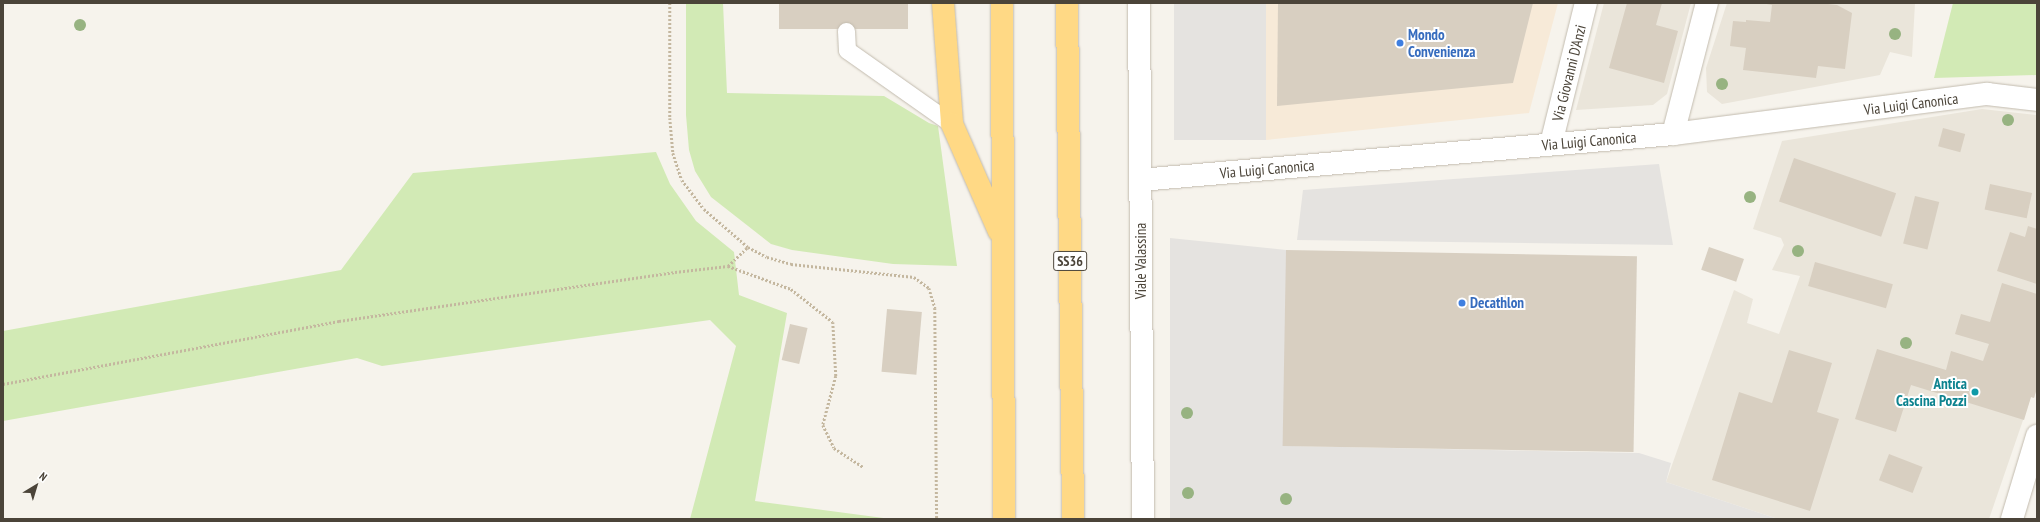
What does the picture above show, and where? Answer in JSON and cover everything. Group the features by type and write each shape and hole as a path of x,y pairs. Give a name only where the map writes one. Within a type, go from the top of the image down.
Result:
{"highway":[{"path":"943,3 952,124 1003,240"},
{"path":"1002,3 1004,519"},
{"name":"SS36","path":"1067,3 1073,519"},
{"path":"1068,91 1077,3"}],"street":[{"name":"Viale Valassina","path":"1140,3 1143,519"},
{"name":"Via Giovanni D'Anzi","path":"1551,144 1586,3"},
{"path":"1673,134 1707,3"},
{"name":"Via Luigi Canonica","path":"1140,180 1673,134 1987,94 2037,100"},
{"path":"2012,519 2037,436"}],"lane":[{"path":"846,31 847,50 952,124"}],"path":[{"path":"670,3 670,118 673,153 682,180 704,209 748,247 767,257 791,264 914,277 929,288 935,308 937,519"},
{"path":"728,266 748,247"},
{"path":"3,384 339,321 668,273 728,266 791,289 833,322 836,376 823,425 834,448 863,467"}],"shaded area":[{"path":"1174,3 1558,3 1529,113 1266,140 1174,140"},
{"path":"1174,3 1266,3 1266,140 1174,140"},
{"path":"1604,3 1691,3 1667,94 1653,105 1576,110"},
{"path":"1727,3 1915,3 1912,57 1890,52 1880,75 1722,104 1707,92 1706,68"},
{"path":"1982,109 2037,115 2037,388 2034,398 2031,397 1989,519 1778,519 1666,482 1734,290 1753,299 1747,323 1779,334 1800,276 1772,270 1784,245 1781,238 1753,229 1782,141"},
{"path":"1659,164 1673,245 1297,240 1303,190"},
{"path":"1170,238 1286,250 1291,446 1639,453 1671,463 1666,482 1778,519 1170,519"}],"green space":[{"path":"686,3 723,3 727,93 884,96 929,123 938,126 957,266 893,264 792,250 771,244 711,197 695,171 689,150 686,115"},
{"path":"1953,3 2037,3 2037,75 1934,78"},
{"path":"656,152 670,184 696,221 734,252 739,295 787,313 755,501 891,519 690,519 736,346 710,320 382,366 357,358 3,421 3,331 341,270 413,173"}],"building":[{"path":"779,3 908,3 908,29 779,29"},
{"name":"Mondo Convenienza","path":"1278,3 1533,3 1513,83 1277,106"},
{"path":"1627,3 1662,3 1656,25 1678,31 1664,83 1609,68"},
{"path":"1761,3 1819,3 1837,5 1852,13 1845,69 1818,66 1816,78 1743,70 1746,48 1730,46 1733,21 1746,22 1746,20 1770,22 1772,5"},
{"path":"1943,128 1965,134 1960,152 1938,146"},
{"path":"1794,158 1896,193 1881,237 1779,201"},
{"path":"1990,184 2032,193 2027,218 1985,209"},
{"path":"1915,196 1939,202 1927,250 1903,244"},
{"path":"2028,226 2037,229 2037,284 1997,271 2010,232 2025,237"},
{"path":"1709,247 1744,259 1736,282 1701,270"},
{"name":"Decathlon","path":"1286,250 1637,256 1634,452 1283,446"},
{"path":"1815,262 1893,284 1886,308 1808,286"},
{"path":"2002,283 2037,294 2037,388 2034,398 2031,397 2024,420 1911,385 1896,432 1855,419 1877,349 1946,370 1951,351 1983,361 1989,344 1955,334 1961,314 1990,322"},
{"path":"887,309 922,312 916,375 882,372"},
{"path":"790,324 808,328 799,364 782,360"},
{"path":"1789,350 1832,363 1817,412 1839,419 1810,511 1712,480 1739,392 1772,403"},
{"path":"1889,454 1923,467 1913,493 1879,480"}],"place":[{"name":"Mondo Convenienza","path":"1400,43"},
{"name":"Decathlon","path":"1462,303"},
{"name":"Antica Cascina Pozzi","path":"1975,392"}]}
